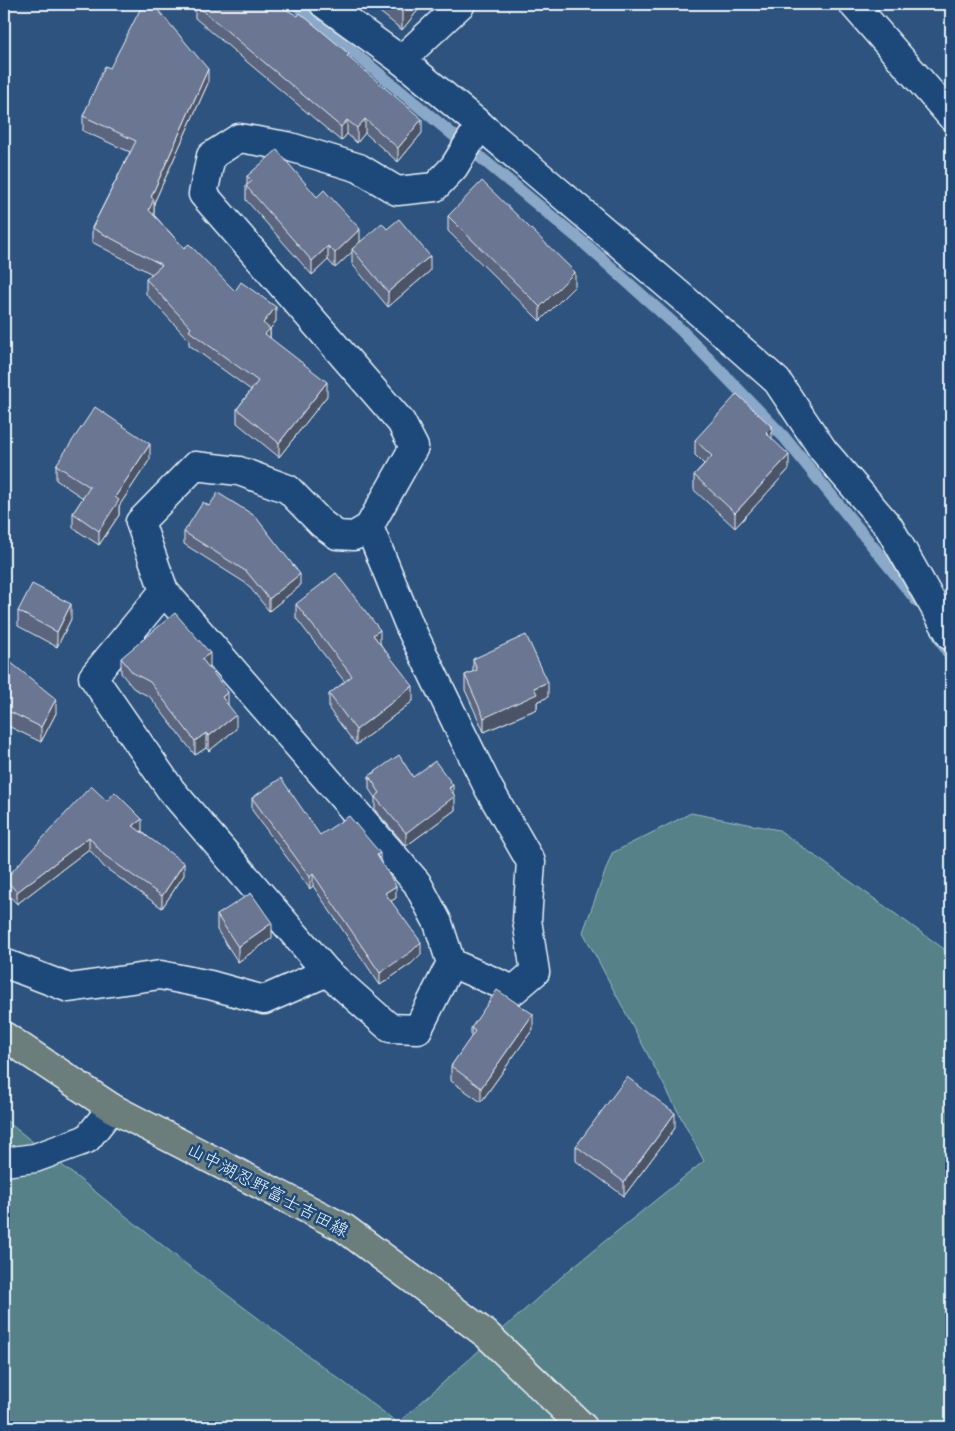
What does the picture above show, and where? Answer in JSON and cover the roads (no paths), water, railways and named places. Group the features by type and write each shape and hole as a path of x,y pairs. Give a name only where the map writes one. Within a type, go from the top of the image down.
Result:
{"main road":[{"name":"山中湖忍野富士吉田線","path":"4,1036 112,1108 344,1228 486,1334 583,1427"}],"street":[{"path":"324,4 400,60 480,125 777,381 823,450 889,527 951,636"},
{"path":"400,60 461,4"},
{"path":"853,4 951,116"},
{"path":"164,591 93,677 171,790 328,972 390,1028 418,1029 451,962 438,923 417,883 164,591 140,522 195,466 240,471 288,489 336,535 354,536 369,527 414,447 401,422 203,194 212,156 239,138 287,146 360,168 397,191 435,186 454,167 480,125"},
{"path":"369,527 410,627 489,789 531,862 528,920 535,972 514,990 451,962"},
{"path":"4,963 69,988 160,975 210,985 264,1000 328,972"},
{"path":"4,1162 35,1158 87,1139 112,1108"}],"waterway":[{"path":"295,4 585,244 681,330 784,437 917,601"},
{"path":"938,635 951,658"}]}
